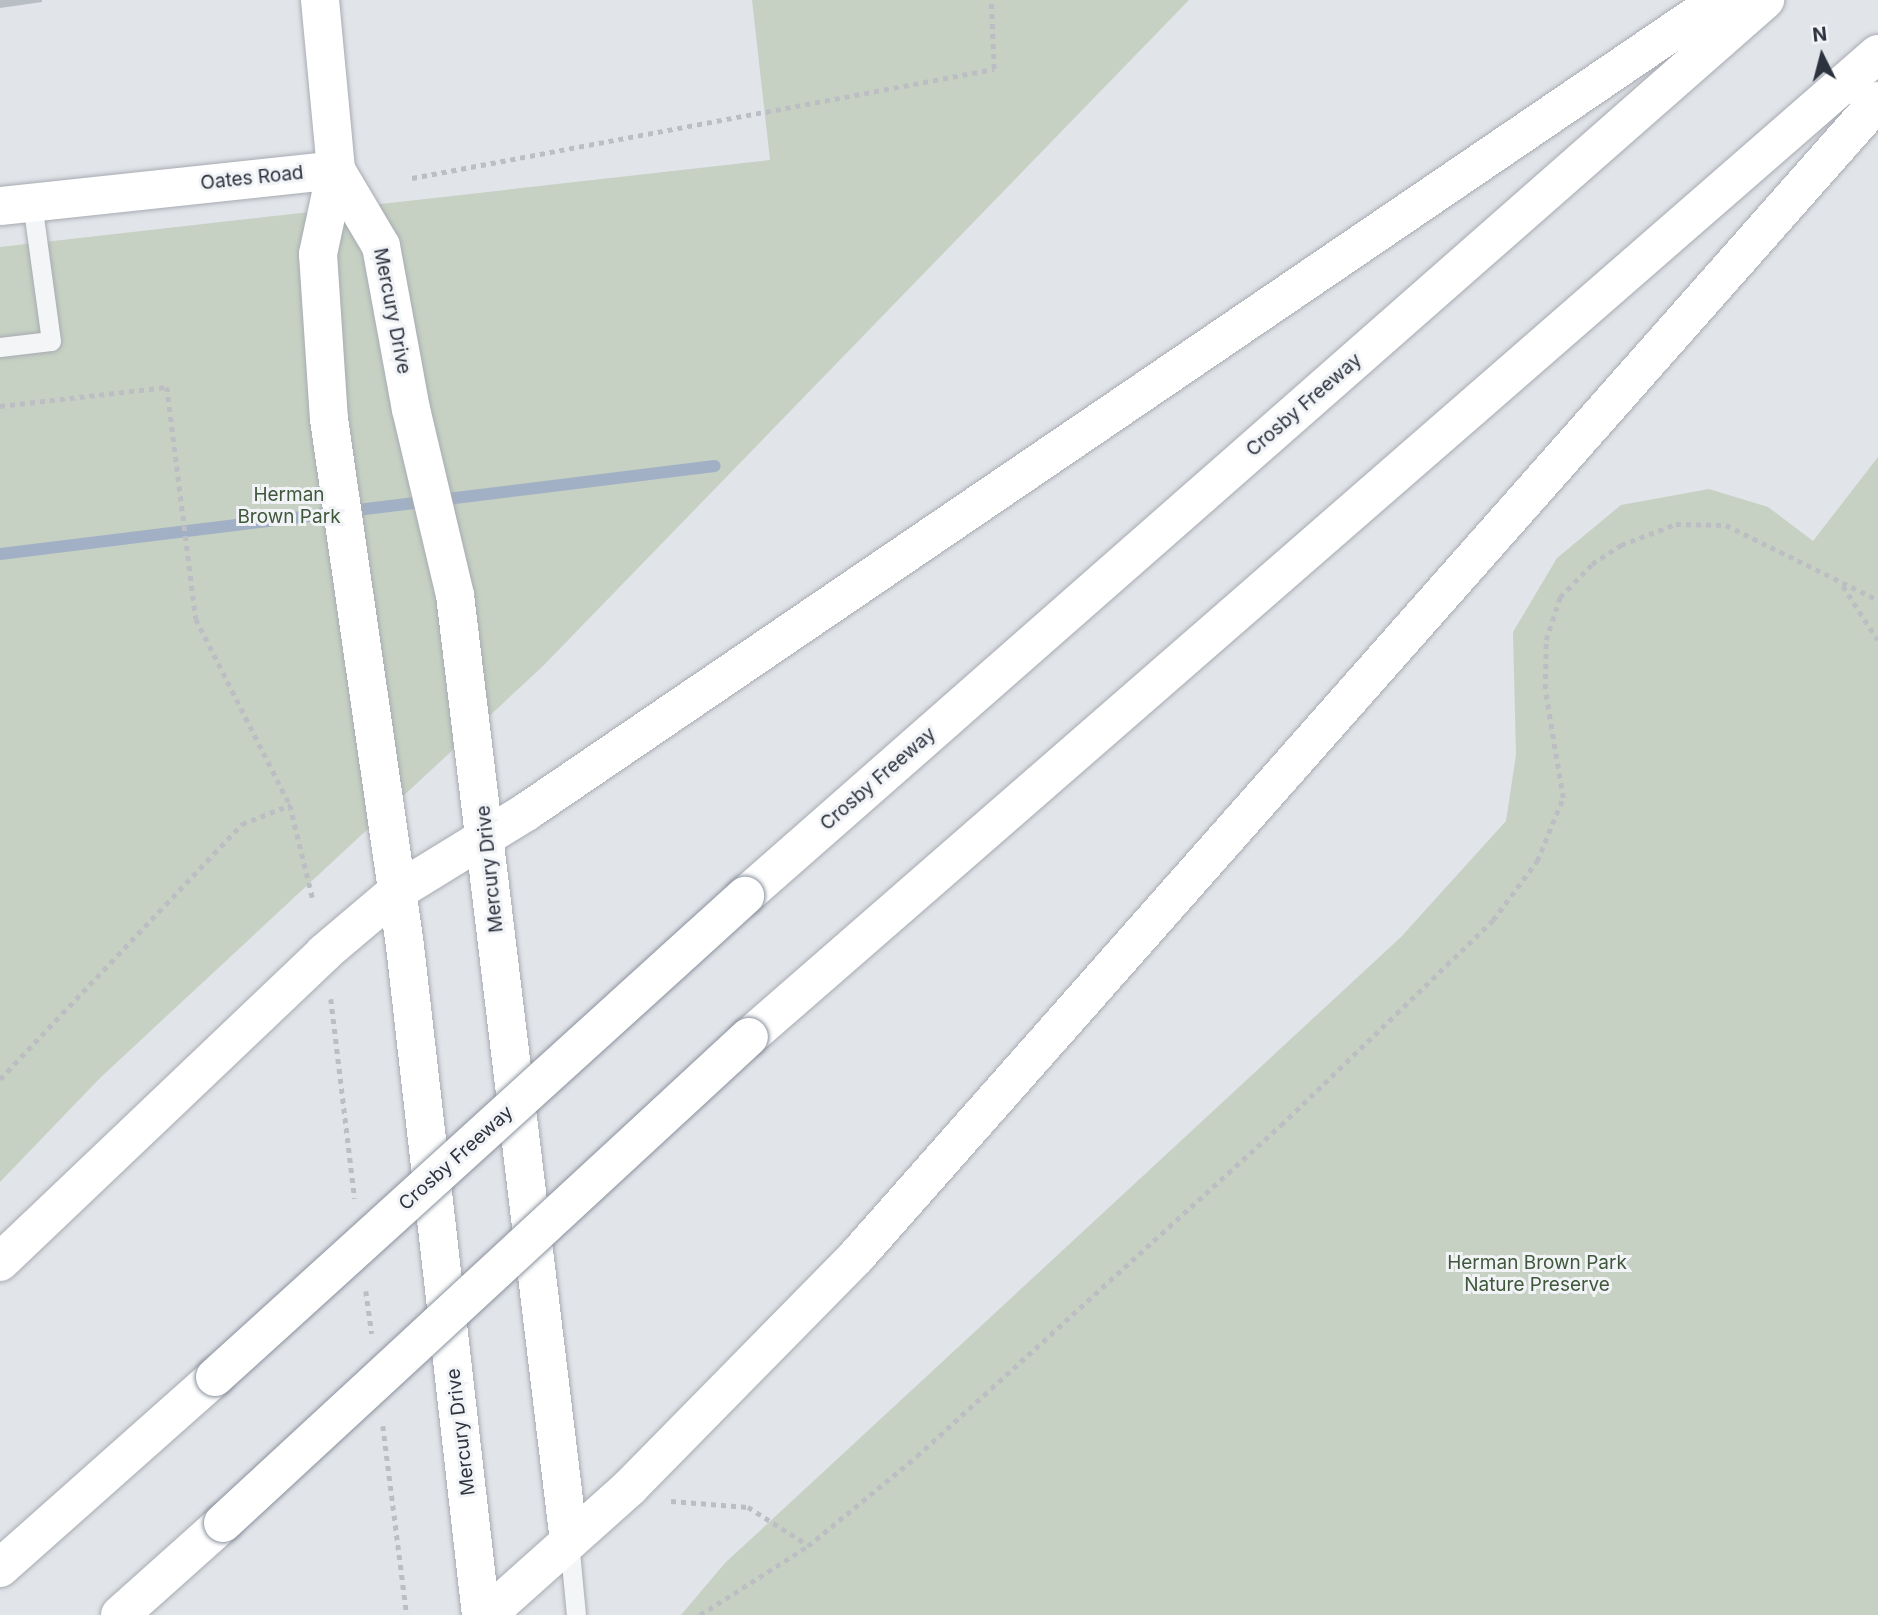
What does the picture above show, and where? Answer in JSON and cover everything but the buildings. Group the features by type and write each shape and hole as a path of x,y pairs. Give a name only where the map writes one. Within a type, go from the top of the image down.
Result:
{"main road":[{"path":"320,0 336,170"},
{"path":"0,1262 324,953 396,892 488,836 1719,0"},
{"name":"Crosby Freeway","path":"0,1568 215,1377 745,896 1765,0"},
{"path":"120,1615 749,1037 1878,54"},
{"path":"487,1615 630,1488 856,1257 1878,101"},
{"name":"Oates Road","path":"16,205 336,170"},
{"name":"Mercury Drive","path":"336,170 381,246 411,409 455,595 488,836 569,1541"},
{"name":"Mercury Drive","path":"336,170 318,254 329,419 352,601 396,892 481,1615"}],"lane":[{"path":"0,347 51,341 16,205"},
{"name":"Mercury Drive","path":"569,1541 576,1615"}],"path":[{"path":"412,178 994,69 990,0"},
{"path":"0,405 167,387 196,620 290,805 313,899"},
{"path":"700,1615 808,1546 918,1456 1281,1125 1493,920 1537,861 1563,798 1545,689 1545,640 1560,597 1592,564 1621,545 1676,524 1726,525 1766,540 1843,585 1878,600"},
{"path":"1843,585 1878,640"},
{"path":"0,1079 233,833 290,805"},
{"path":"330,984 356,1203"},
{"path":"366,1284 372,1338"},
{"path":"382,1419 407,1615"},
{"path":"630,1488 680,1504 748,1507 808,1546"}],"green space":[{"name":"Herman Brown Park","path":"752,0 1189,0 543,666 100,1078 0,1182 0,247 770,160"},
{"name":"Herman Brown Park Nature Preserve","path":"1878,457 1878,1615 681,1615 725,1563 1401,937 1506,821 1516,755 1513,632 1557,558 1621,505 1709,489 1768,507 1813,541"}],"waterway":[{"path":"0,554 715,466"}]}
